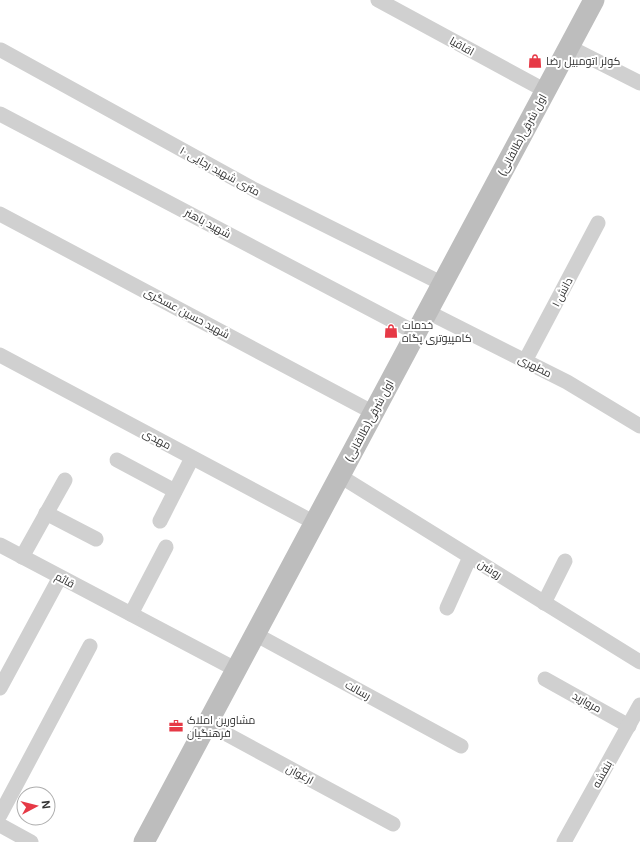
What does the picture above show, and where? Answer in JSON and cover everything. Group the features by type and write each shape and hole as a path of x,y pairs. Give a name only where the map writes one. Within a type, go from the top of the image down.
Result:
{"street":[{"name":"اقاقیا","path":"378,0 546,91"},
{"name":"اول شرقی(طالقانی)","path":"144,842 594,0"},
{"path":"569,47 640,83"},
{"name":"۱۰ متری شهید رجایی","path":"1,50 255,190 442,284"},
{"name":"شهید باهنر","path":"0,114 416,333"},
{"name":"شهید حسین عسگری","path":"0,214 374,413"},
{"name":"دانش ۱","path":"525,361 598,223"},
{"name":"مطهری","path":"428,312 567,382 639,421"},
{"name":"مهدی","path":"0,356 315,523"},
{"path":"160,521 192,458"},
{"path":"117,460 175,491"},
{"name":"روشن","path":"340,476 640,662"},
{"path":"22,557 65,480"},
{"path":"46,513 96,539"},
{"name":"قائم","path":"0,545 237,670"},
{"path":"130,614 166,547"},
{"path":"448,608 470,557"},
{"path":"544,602 565,561"},
{"path":"0,688 60,577"},
{"name":"رسالت","path":"255,634 461,746"},
{"path":"0,815 90,646"},
{"name":"مروارید","path":"545,679 629,726"},
{"name":"بنفشه","path":"564,842 640,705"},
{"name":"ارغوان","path":"208,724 393,824"},
{"path":"0,824 31,842"}],"place":[{"name":"کولر اتومبیل رضا","path":"535,61"},
{"name":"خدمات کامپیوتری پگاه","path":"391,331"},
{"name":"مشاورین املاک فرهنگیان","path":"176,726"}]}
